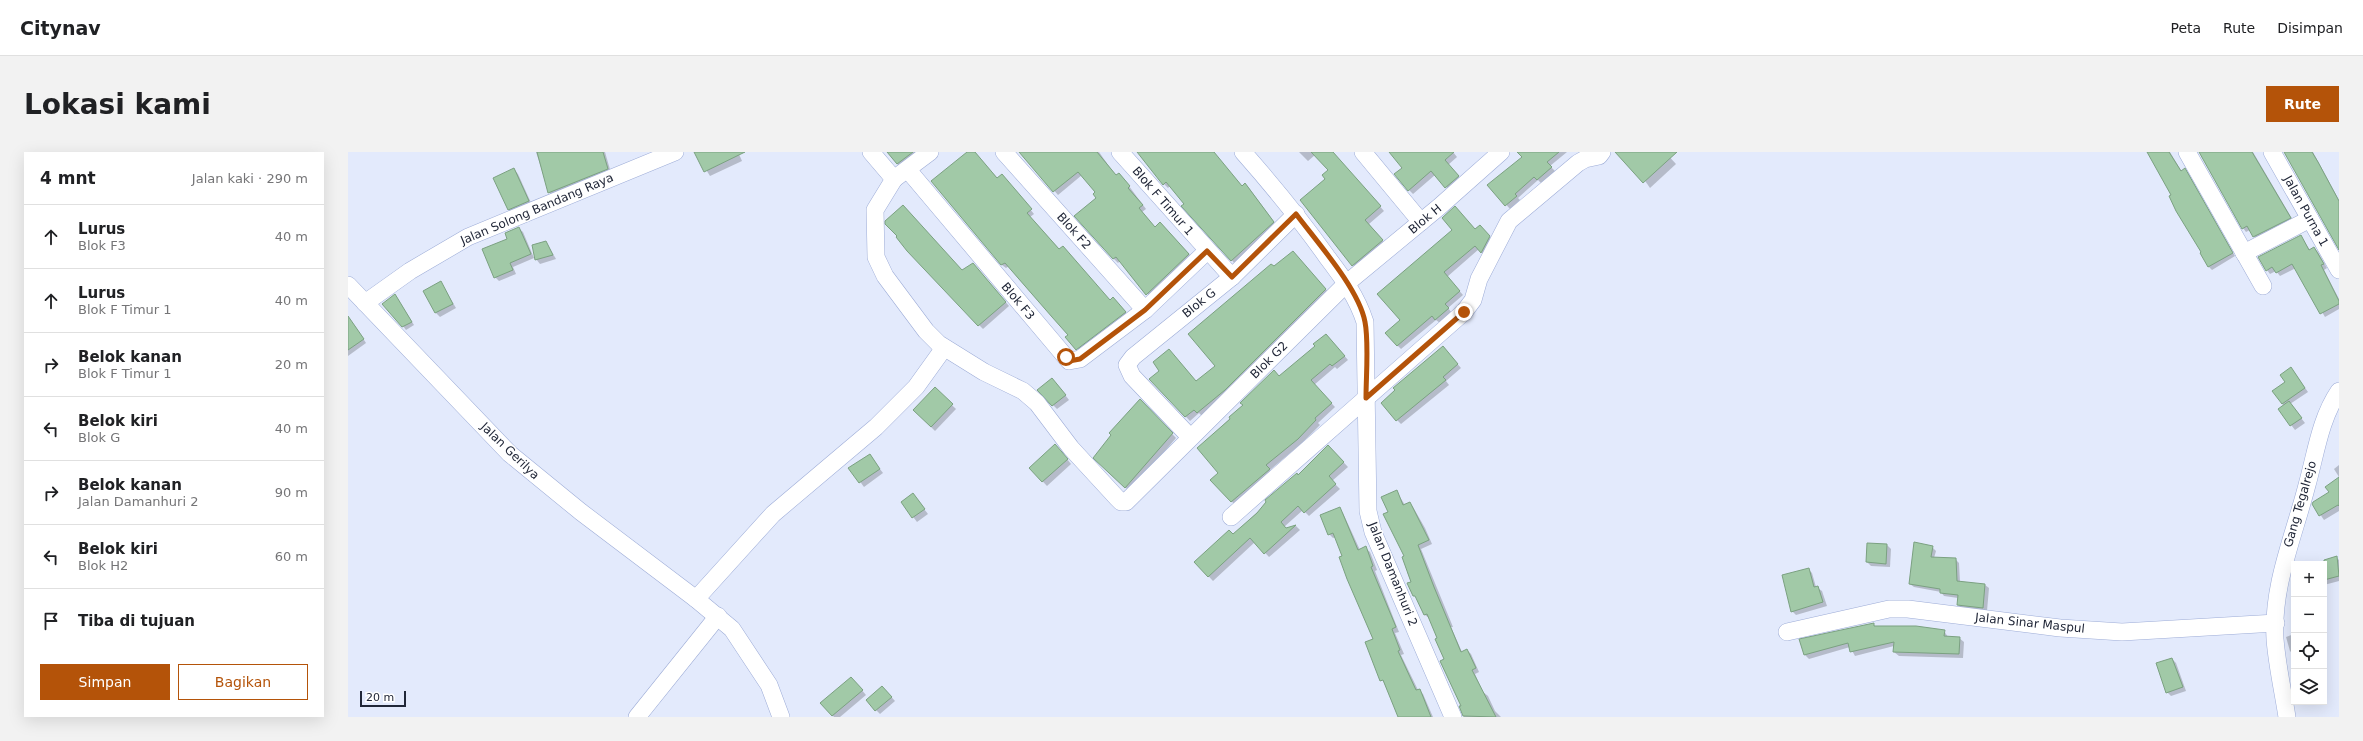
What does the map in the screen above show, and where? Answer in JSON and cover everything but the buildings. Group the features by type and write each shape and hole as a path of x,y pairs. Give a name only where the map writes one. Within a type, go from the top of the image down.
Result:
{"street":[{"name":"Jalan Solong Bandang Raya","path":"365,303 410,270 468,237 675,152"},
{"path":"871,152 901,175"},
{"path":"694,597 773,514 876,427 916,387 944,348 926,331 879,268 876,257 875,210 901,175 930,152"},
{"name":"Blok F2","path":"1004,152 1145,310"},
{"name":"Blok F Timur 1","path":"1120,152 1207,251 1232,277"},
{"name":"Jalan Damanhuri 2","path":"1243,152 1296,214 1347,283 1361,309 1365,322 1368,511 1373,532 1452,717"},
{"path":"1363,152 1421,222"},
{"path":"1231,517 1464,312 1473,300 1479,279 1491,253 1513,215 1578,163 1585,159 1599,156 1602,152"},
{"path":"2187,152 2263,286"},
{"name":"Jalan Purna 1","path":"2272,152 2339,270"},
{"name":"Blok H","path":"1347,283 1421,222 1493,155"},
{"name":"Blok F3","path":"901,175 1069,361 1080,359 1145,310"},
{"name":"Blok G","path":"1190,438 1132,376 1127,365 1133,357 1232,277 1296,214"},
{"path":"2244,253 2310,219"},
{"path":"1145,310 1207,251"},
{"name":"Blok G2","path":"944,348 984,372 1023,391 1037,403 1071,448 1121,502 1126,502 1132,498 1190,438 1347,283"},
{"name":"Jalan Gerilya","path":"348,285 510,454 581,512 694,597 732,629 769,685 781,717"},
{"name":"Gang Tegalrejo","path":"2287,717 2275,639 2277,594 2282,570 2307,485 2317,442 2331,402 2339,391"},
{"name":"Jalan Sinar Maspul","path":"1786,632 1889,609 1908,609 2060,628 2122,632 2276,623"},
{"path":"637,717 718,616"}],"route":[{"path":"1066,357 1069,361 1080,359 1145,310 1207,251 1232,277 1296,214 1347,283 1361,309 1365,322 1366,398 1464,312"}]}
